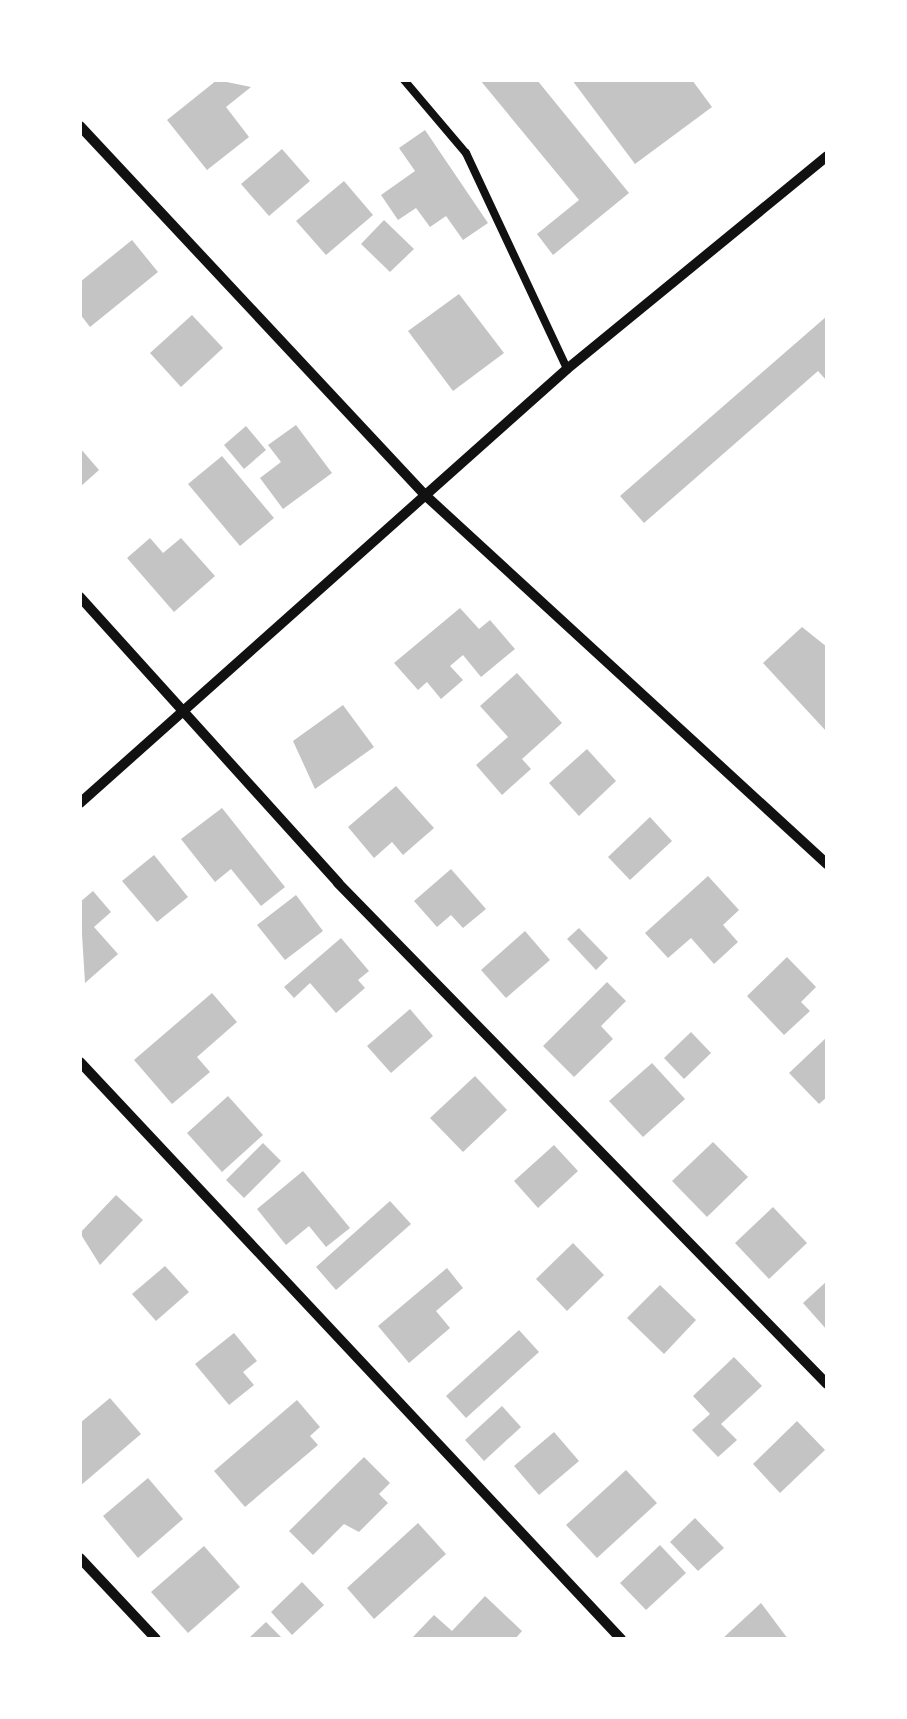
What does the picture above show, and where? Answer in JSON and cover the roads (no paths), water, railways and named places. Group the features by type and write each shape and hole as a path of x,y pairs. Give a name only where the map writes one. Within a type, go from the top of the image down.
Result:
{"street":[{"path":"80,126 425,494 827,864"},
{"path":"80,803 567,369 827,156"},
{"path":"80,598 185,707 338,883 827,1384"},
{"path":"80,1062 620,1639"},
{"path":"80,1558 156,1639"}],"lane":[{"path":"404,80 466,153 567,369"}]}
